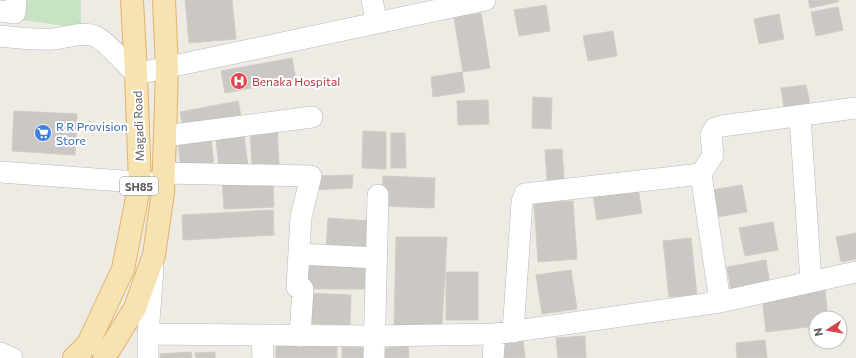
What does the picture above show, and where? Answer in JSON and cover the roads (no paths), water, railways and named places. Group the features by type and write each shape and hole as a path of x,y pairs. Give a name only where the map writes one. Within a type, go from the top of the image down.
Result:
{"main road":[{"name":"Magadi Road","path":"74,358 88,344 123,269 140,183 132,0"},
{"name":"Magadi Road","path":"104,358 135,308 154,255 163,178 165,136 167,68 164,0"}],"street":[{"path":"0,11 15,13 16,0"},
{"path":"372,0 377,23"},
{"path":"0,36 30,40 54,39 83,34 96,36 136,74 485,0"},
{"path":"720,302 701,174 713,155 712,135 715,128 856,108"},
{"path":"800,116 811,282"},
{"path":"165,136 312,117"},
{"path":"0,172 140,183 163,178 311,176 301,217 297,287 303,289 300,336"},
{"path":"494,358 504,333 522,202 525,194 701,174"},
{"path":"374,358 378,195"},
{"path":"299,254 377,258"},
{"path":"148,358 148,334 154,255"},
{"path":"148,334 375,336 504,333 720,302 856,272"},
{"path":"262,335 263,358"},
{"path":"0,354 12,358"}],"place":[{"name":"Benaka Hospital","path":"239,81"},
{"name":"R R Provision Store","path":"43,133"}]}
